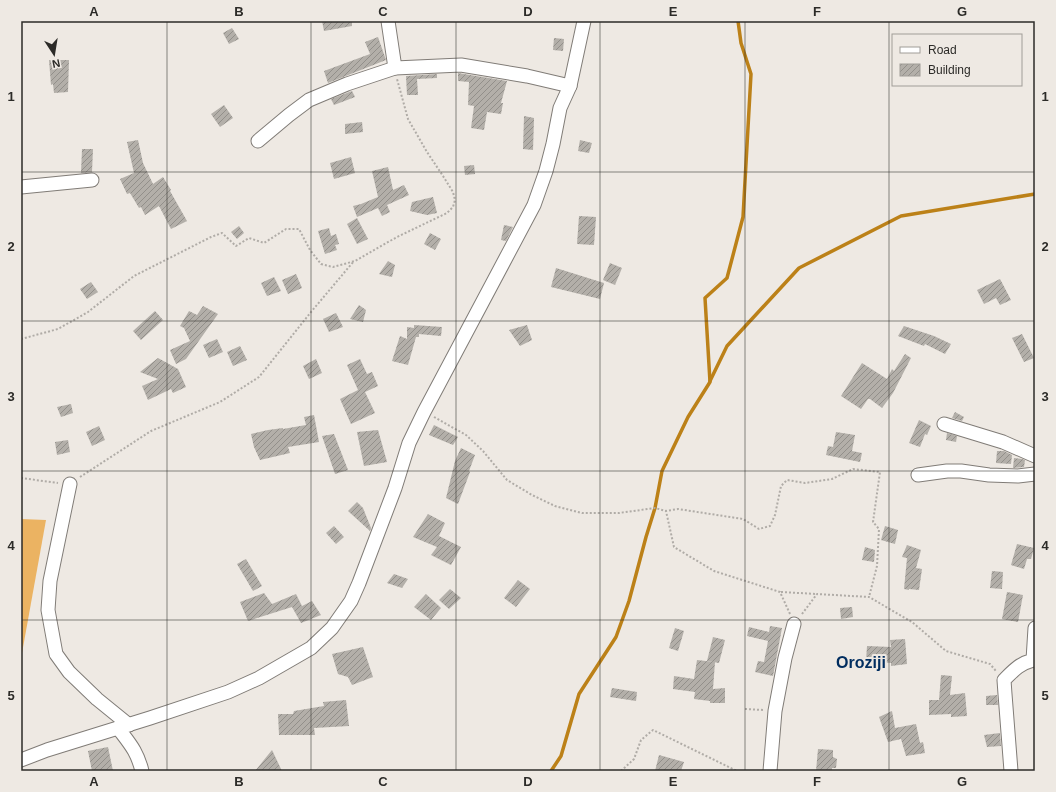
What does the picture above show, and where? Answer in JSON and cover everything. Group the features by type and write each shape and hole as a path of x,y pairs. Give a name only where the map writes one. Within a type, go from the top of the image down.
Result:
{"street":[{"path":"388,21 395,68"},
{"path":"21,760 47,750 176,710 228,692 259,678 311,648 332,628 351,600 359,583 395,488 410,443 424,412 534,205 546,171 560,108 570,86 584,21"},
{"path":"258,141 309,100 347,84 395,68 462,65 527,76 570,86"},
{"path":"21,187 92,180"},
{"path":"944,424 1003,442 1035,456"},
{"path":"918,475 954,470 989,475 1018,476 1035,474"},
{"path":"70,484 50,581 48,610 56,654 69,672 98,699 123,726 130,743 137,753 142,771"},
{"path":"770,771 775,711 785,658 794,624"},
{"path":"1011,771 1004,680 1023,663 1033,660 1035,628"}],"path":[{"path":"21,340 58,329 88,312 134,276 222,233 236,246 249,238 264,243 286,229 299,229 310,250 321,264 333,267 355,260 396,237 447,213 453,207 455,200 453,192 427,152 408,118 395,68"},
{"path":"21,478 70,484 151,430 220,402 259,377 355,260"},
{"path":"424,412 466,434 483,451 507,480 532,495 555,506 582,513 619,513 655,508 666,511 678,509 743,519 760,529 770,526 775,515 781,486 787,480 805,483 832,479 852,469 880,472 873,522 879,529 877,566 869,597"},
{"path":"666,511 674,547 714,571 780,592 869,597 912,622 946,651 990,664 1004,680"},
{"path":"780,592 794,624 818,594"},
{"path":"745,709 775,711"},
{"path":"621,771 634,759 641,740 653,730 737,771"}],"shaded area":[{"path":"21,519 46,520 22,653 21,653"}],"building":[{"path":"322,21 352,21 352,26 324,31"},
{"path":"232,28 239,39 229,44 223,33"},
{"path":"378,37 386,60 328,83 324,71 370,54 365,42"},
{"path":"554,38 564,39 563,51 553,50"},
{"path":"49,60 69,60 68,92 54,93 53,84 51,85"},
{"path":"458,73 507,81 501,103 503,103 501,114 487,112 484,130 471,128 474,106 468,105 469,82 458,81"},
{"path":"437,74 437,78 417,79 418,95 407,95 406,76"},
{"path":"352,91 355,97 334,105 331,99"},
{"path":"224,105 233,118 220,127 211,114"},
{"path":"524,116 534,118 533,150 523,149"},
{"path":"362,122 363,132 345,134 345,124"},
{"path":"138,140 143,163 153,184 163,177 187,221 171,229 159,206 145,215 141,207 139,208 130,193 127,194 120,179 134,173 127,142"},
{"path":"580,140 592,143 589,153 578,151"},
{"path":"82,149 93,149 92,172 81,173"},
{"path":"351,157 355,173 334,179 330,163"},
{"path":"474,165 475,174 465,175 464,166"},
{"path":"388,167 393,190 404,185 409,195 387,205 390,212 382,216 378,208 357,217 353,206 378,197 372,171"},
{"path":"433,197 437,213 427,215 410,211 412,202"},
{"path":"579,216 596,217 594,245 577,244"},
{"path":"357,218 368,239 357,244 347,224"},
{"path":"504,225 513,227 506,241 501,240"},
{"path":"239,226 244,233 237,239 231,232"},
{"path":"329,228 331,236 336,234 339,244 335,245 337,250 325,254 318,231"},
{"path":"430,233 441,239 435,250 424,244"},
{"path":"388,261 395,265 392,277 379,274"},
{"path":"610,263 622,268 615,285 603,280"},
{"path":"556,268 604,283 600,299 551,287"},
{"path":"296,274 302,288 288,294 282,280"},
{"path":"274,277 281,291 267,296 261,283"},
{"path":"1000,279 1011,300 1000,305 996,298 984,304 977,290"},
{"path":"91,282 98,292 87,299 80,289"},
{"path":"359,305 366,310 363,322 350,319"},
{"path":"203,306 218,314 186,359 176,364 170,350 190,341 184,328 180,326 189,311 197,315"},
{"path":"155,311 163,320 141,340 133,331"},
{"path":"336,313 343,327 329,332 323,319"},
{"path":"414,325 442,327 441,336 419,334 419,337 416,337 408,365 392,361 400,336 407,339 407,327 414,328"},
{"path":"527,325 532,340 520,346 509,330"},
{"path":"904,326 934,336 951,344 945,354 925,344 924,346 898,336"},
{"path":"1022,334 1034,358 1024,362 1012,338"},
{"path":"217,339 223,352 209,358 203,345"},
{"path":"240,346 247,360 233,366 227,352"},
{"path":"905,354 911,358 893,393 882,408 868,399 861,409 841,396 862,363 887,379 892,369 894,371"},
{"path":"158,358 178,369 186,387 173,393 171,389 148,400 142,386 158,379 140,372"},
{"path":"316,359 322,373 309,379 303,366"},
{"path":"360,359 367,374 372,372 378,386 365,392 375,413 351,424 340,399 358,390 347,365"},
{"path":"71,404 73,413 61,417 57,407"},
{"path":"955,412 964,417 962,421 952,418"},
{"path":"314,415 319,442 288,447 290,453 260,460 254,447 251,434 268,430 306,425 304,417"},
{"path":"919,420 931,426 927,435 925,434 920,447 909,443"},
{"path":"434,425 458,437 453,445 429,435"},
{"path":"99,426 105,440 92,446 86,432"},
{"path":"378,430 387,462 364,466 357,432"},
{"path":"836,432 855,435 852,451 862,453 860,462 826,455 828,446 833,447"},
{"path":"947,433 957,436 956,442 946,440"},
{"path":"334,434 348,470 335,474 322,436"},
{"path":"68,440 70,452 57,455 55,442"},
{"path":"461,448 475,455 458,504 446,498 455,461"},
{"path":"997,451 1004,451 1012,455 1011,464 996,463"},
{"path":"1014,458 1025,460 1024,467 1013,468"},
{"path":"357,502 363,508 371,528 370,531 348,511"},
{"path":"428,514 445,523 439,536 461,547 451,565 431,555 437,547 413,537"},
{"path":"334,526 344,537 336,544 326,533"},
{"path":"885,526 898,530 895,544 881,540"},
{"path":"1017,544 1034,548 1031,559 1027,559 1024,569 1011,565"},
{"path":"907,545 921,550 916,568 922,569 919,590 904,589 907,558 902,557"},
{"path":"865,547 875,550 874,562 862,560"},
{"path":"246,559 262,586 253,591 237,564"},
{"path":"992,571 1003,572 1002,589 990,588"},
{"path":"394,574 408,579 402,588 387,583"},
{"path":"518,580 530,589 516,607 504,598"},
{"path":"450,589 461,598 449,609 439,600"},
{"path":"1007,592 1023,595 1018,622 1002,619"},
{"path":"264,593 272,604 296,594 302,606 312,601 321,615 301,623 292,607 248,621 240,602"},
{"path":"426,594 441,608 431,620 414,607"},
{"path":"852,607 853,617 841,619 840,608"},
{"path":"770,626 782,628 773,676 755,672 758,661 764,662 768,641 747,636 749,627 769,632"},
{"path":"675,628 684,631 678,651 669,648"},
{"path":"713,637 725,640 719,663 707,661"},
{"path":"905,639 907,664 891,666 891,663 866,661 867,646 891,647 890,640"},
{"path":"363,647 373,677 352,685 348,677 338,674 332,654"},
{"path":"697,660 715,662 713,689 725,688 725,703 710,703 710,701 694,699 695,692 673,689 674,676 694,679"},
{"path":"941,675 952,676 950,695 965,693 967,716 951,717 951,714 929,715 929,700 939,700"},
{"path":"612,688 637,692 636,701 610,697"},
{"path":"997,695 998,705 986,705 986,696"},
{"path":"346,700 349,726 314,728 315,735 279,735 278,714 293,714 294,711 324,706 323,702"},
{"path":"892,711 895,728 916,724 920,743 923,742 925,753 906,756 901,739 888,742 879,717"},
{"path":"1000,733 1001,746 987,747 984,735"},
{"path":"108,747 113,771 92,771 88,751"},
{"path":"818,749 833,750 833,757 837,759 836,768 832,768 832,771 816,771"},
{"path":"272,750 282,771 255,771"},
{"path":"659,755 684,762 681,771 655,771"}],"waterway":[{"path":"551,771 561,756 579,694 616,637 629,601 655,508 662,471 688,417 710,382 705,298 727,278 743,217 751,74 741,43 738,21"},
{"path":"710,381 727,346 799,268 901,216 1035,194"}],"district":[{"name":"Oroziji","path":"861,662"}]}
